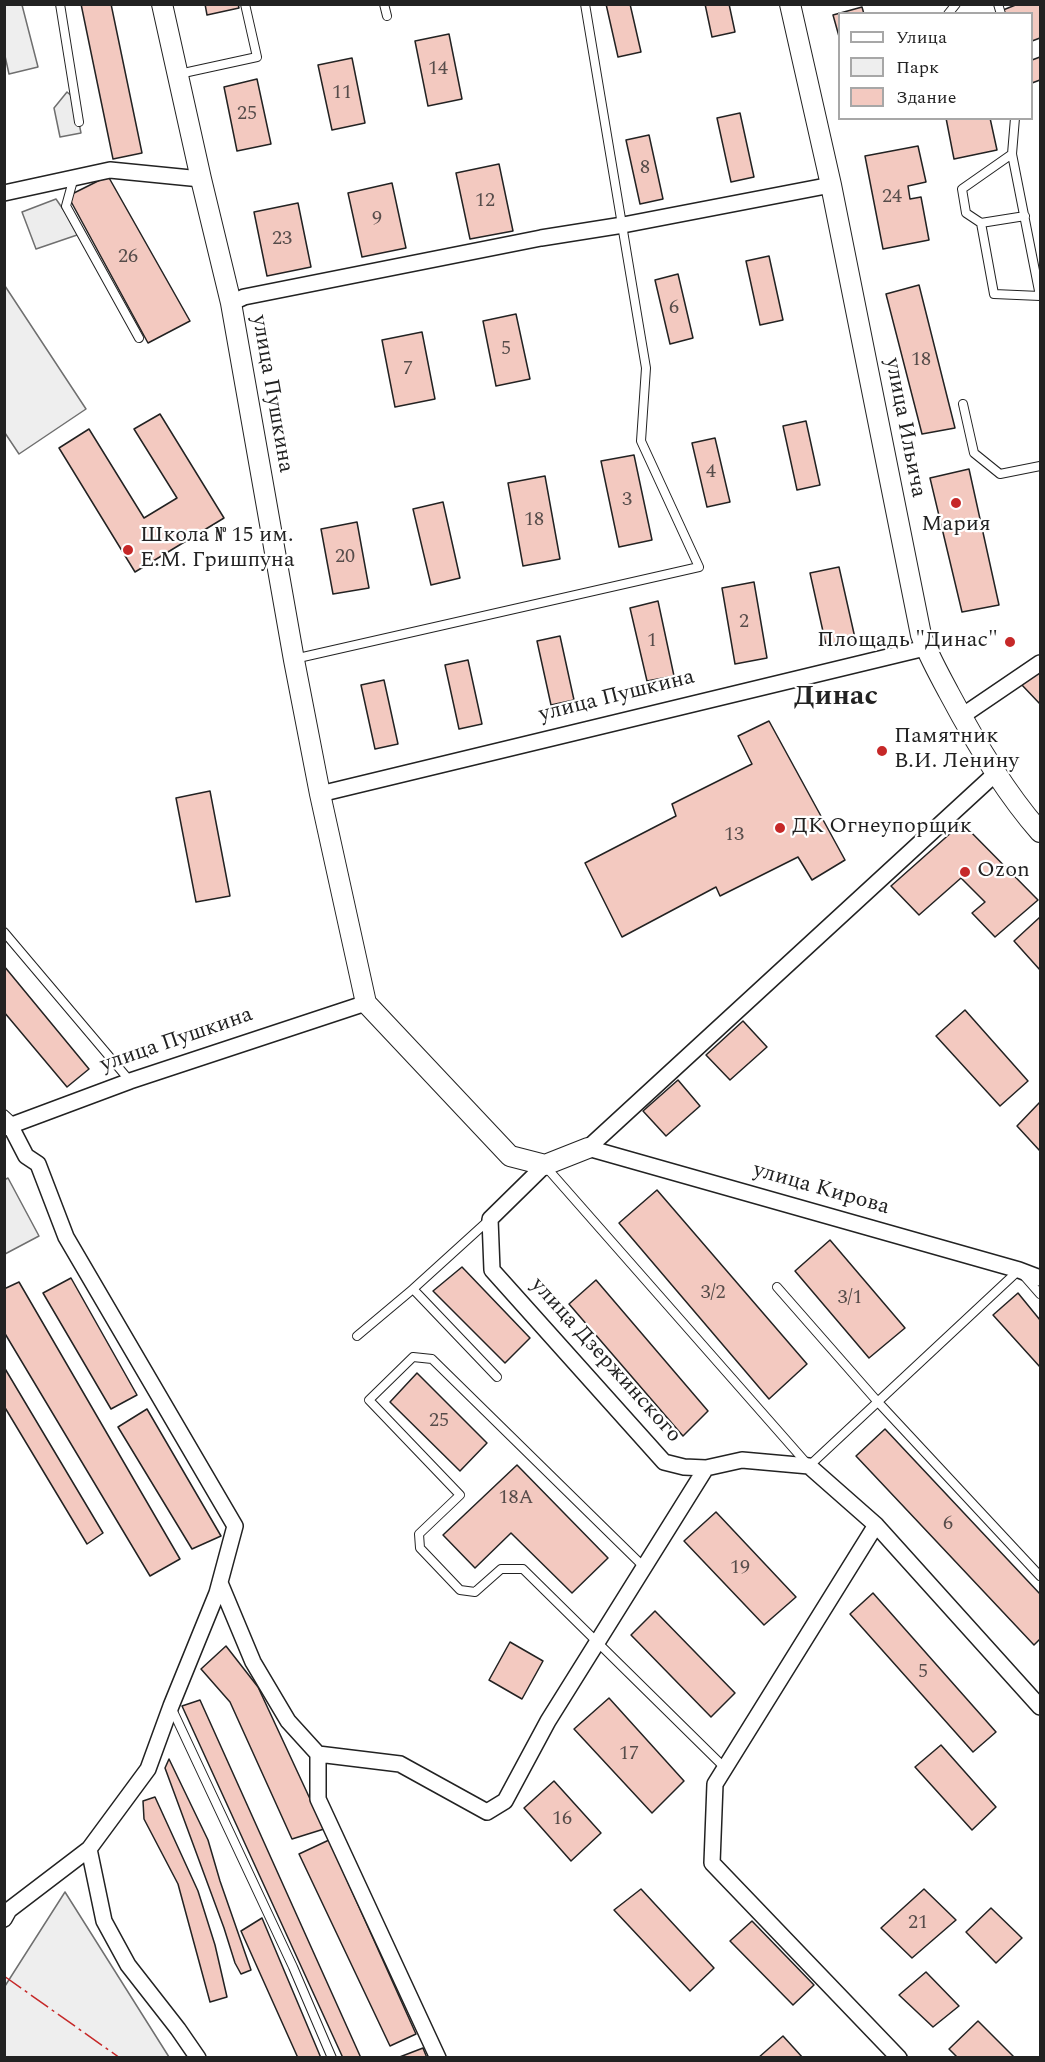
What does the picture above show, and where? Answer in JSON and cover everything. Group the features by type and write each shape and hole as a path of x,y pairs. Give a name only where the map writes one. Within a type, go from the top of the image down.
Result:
{"street":[{"name":"улица Пушкина","path":"9,1123 366,1003 320,794 294,660 231,303 162,4"},
{"name":"улица Ильича","path":"790,4 831,185 919,628 925,648 962,717 1014,802 1041,832"},
{"path":"4,192 111,170 201,179"},
{"path":"231,303 244,297 541,238 623,225 831,185"},
{"name":"улица Пушкина","path":"320,794 925,648"},
{"path":"962,717 1041,663"},
{"path":"490,1219 545,1165 588,1148 996,773"},
{"path":"366,1003 510,1156 545,1165"},
{"path":"4,1919 9,1910 89,1849 148,1768 220,1583 235,1526 66,1237 38,1164 26,1156 9,1123"},
{"name":"улица Кирова","path":"588,1148 1041,1278"},
{"name":"улица Дзержинского","path":"490,1219 492,1270 664,1462 684,1467 706,1468 742,1460 809,1466"},
{"path":"809,1466 876,1525 1041,1707"},
{"path":"220,1583 253,1662 288,1721 318,1754 400,1764 487,1812 505,1801 548,1720 706,1468"},
{"path":"876,1525 715,1784 712,1863 899,2058"},
{"path":"318,1754 318,1799 438,2058"},
{"path":"89,1849 104,1921 128,1965 198,2058"}],"lane":[{"path":"60,4 79,122"},
{"path":"177,75 257,57 245,4"},
{"path":"384,4 387,16"},
{"path":"294,660 699,567 641,441 646,368 585,4"},
{"path":"981,223 994,294 1040,296 1012,154 1015,120"},
{"path":"1012,154 962,189 966,213 981,223 1025,216"},
{"path":"74,177 66,206 139,338"},
{"path":"963,404 974,453 1000,474 1041,466"},
{"path":"4,932 130,1081"},
{"path":"545,1165 809,1466 1019,1270 1041,1294"},
{"path":"357,1336 490,1219"},
{"path":"777,1287 877,1401 1041,1576"},
{"path":"413,1289 497,1377"},
{"path":"644,1567 432,1359 414,1357 369,1400 460,1495 418,1533 420,1548 460,1590 475,1592 501,1569 523,1569 725,1768"},
{"path":"171,1706 293,1966 332,2058"}],"green space":[{"path":"4,5 22,5 38,67 9,74 5,56"},
{"path":"5,286 86,409 19,454 5,433"},
{"path":"65,1892 169,2057 5,2057 5,1986"}],"shaded area":[{"path":"67,92 74,98 81,133 60,137 54,108"},
{"path":"56,199 80,234 36,249 22,212"},
{"path":"8,1178 39,1236 5,1254 4,1180"}],"building":[{"path":"81,4 111,4 142,153 113,159"},
{"path":"205,4 238,4 239,8 207,15"},
{"path":"606,4 630,4 641,52 618,57"},
{"path":"705,4 729,4 735,32 712,37"},
{"path":"1018,4 1040,4 1040,38 1033,41 1033,12 1004,12 1003,10"},
{"path":"862,7 863,12 844,12"},
{"path":"838,14 838,33 833,15"},
{"path":"449,34 462,99 428,106 415,41"},
{"path":"1040,57 1040,80 1033,83 1033,60"},
{"path":"352,58 365,123 332,130 318,65"},
{"path":"257,79 271,144 237,151 224,87"},
{"path":"740,113 754,177 731,182 717,118"},
{"path":"946,120 990,120 997,150 954,159"},
{"path":"649,135 663,199 640,204 626,140"},
{"path":"918,146 926,182 908,186 910,199 921,197 929,240 883,249 865,156"},
{"path":"499,164 513,231 470,239 456,173"},
{"path":"108,176 190,321 148,343 68,196"},
{"path":"392,183 406,248 362,257 348,193"},
{"path":"298,203 311,267 267,276 254,212"},
{"path":"769,256 783,320 760,325 746,261"},
{"path":"678,274 693,338 670,344 655,280"},
{"path":"919,285 955,428 922,434 886,294"},
{"path":"516,314 530,379 496,386 483,321"},
{"path":"422,332 435,399 395,407 382,340"},
{"path":"160,414 224,518 135,572 59,448 89,429 144,518 177,498 134,429"},
{"path":"806,421 820,485 797,490 783,426"},
{"path":"715,438 730,502 707,507 692,443"},
{"path":"634,455 652,540 619,547 601,461"},
{"path":"969,469 999,605 962,612 930,478"},
{"path":"545,476 560,559 523,566 508,483"},
{"path":"443,502 460,578 431,585 413,509"},
{"path":"357,522 369,588 333,594 321,529"},
{"path":"839,567 855,638 826,645 810,573"},
{"path":"754,582 767,658 735,664 722,588"},
{"path":"658,601 674,676 647,681 630,608"},
{"path":"560,636 574,700 551,705 537,641"},
{"path":"468,660 482,724 459,729 445,665"},
{"path":"1040,669 1040,704 1021,684"},
{"path":"384,680 398,744 375,749 361,685"},
{"path":"769,721 845,860 812,880 798,857 720,896 716,887 622,937 585,863 676,816 672,804 752,764 738,736"},
{"path":"210,791 230,896 196,902 176,798"},
{"path":"962,823 1038,900 995,937 972,913 985,902 961,878 919,915 891,886"},
{"path":"1040,917 1040,970 1014,941"},
{"path":"4,966 89,1069 67,1087 4,1012"},
{"path":"965,1010 1028,1081 1000,1106 936,1036"},
{"path":"743,1021 767,1047 730,1080 706,1055"},
{"path":"678,1080 700,1106 666,1136 643,1111"},
{"path":"1040,1102 1040,1151 1017,1126"},
{"path":"657,1190 807,1364 769,1399 619,1223"},
{"path":"830,1240 905,1328 869,1358 795,1271"},
{"path":"462,1267 530,1338 505,1363 433,1291"},
{"path":"71,1278 137,1395 111,1409 43,1293"},
{"path":"596,1280 708,1411 683,1436 569,1304"},
{"path":"19,1282 180,1559 150,1576 4,1332 4,1289"},
{"path":"1018,1293 1040,1320 1040,1367 993,1315"},
{"path":"4,1367 103,1533 87,1544 4,1406"},
{"path":"417,1373 487,1443 460,1471 390,1402"},
{"path":"147,1409 221,1536 192,1549 118,1427"},
{"path":"885,1429 1040,1594 1040,1639 1034,1645 856,1456"},
{"path":"517,1465 608,1558 572,1593 511,1533 475,1568 443,1535"},
{"path":"716,1512 796,1597 764,1625 684,1541"},
{"path":"873,1593 996,1732 973,1752 850,1614"},
{"path":"655,1611 735,1693 711,1717 631,1635"},
{"path":"510,1642 543,1661 522,1699 489,1680"},
{"path":"226,1646 258,1687 324,1829 292,1839 230,1702 201,1669"},
{"path":"609,1698 684,1781 652,1813 574,1729"},
{"path":"200,1700 361,2058 343,2058 182,1706"},
{"path":"941,1745 996,1807 972,1830 915,1767"},
{"path":"169,1759 208,1840 251,1970 241,1974 235,1963 165,1768"},
{"path":"554,1781 601,1833 571,1861 524,1808"},
{"path":"155,1797 198,1891 215,1945 227,1997 210,2002 178,1884 144,1819 143,1801"},
{"path":"329,1840 416,2034 390,2046 299,1854"},
{"path":"641,1889 714,1968 690,1991 614,1910"},
{"path":"924,1889 956,1920 912,1958 881,1928"},
{"path":"991,1908 1022,1938 996,1963 966,1932"},
{"path":"262,1918 321,2058 298,2058 241,1931"},
{"path":"752,1921 814,1985 793,2005 730,1941"},
{"path":"926,1972 959,2006 933,2027 899,1995"},
{"path":"978,2021 1015,2058 958,2058 949,2049"},
{"path":"783,2036 803,2058 758,2058"},
{"path":"423,2048 427,2058 397,2058"}],"power":[{"path":"4,1976 120,2058"}],"place":[{"name":"Мария","path":"956,503"},
{"name":"Школа № 15 им. Е.М. Гришпуна","path":"128,550"},
{"name":"Площадь \"Динас\"","path":"1010,642"},
{"name":"Памятник В.И. Ленину","path":"882,751"},
{"name":"ДК Огнеупорщик","path":"780,828"},
{"name":"Ozon","path":"965,872"}],"district":[{"name":"Динас","path":"836,699"}]}
